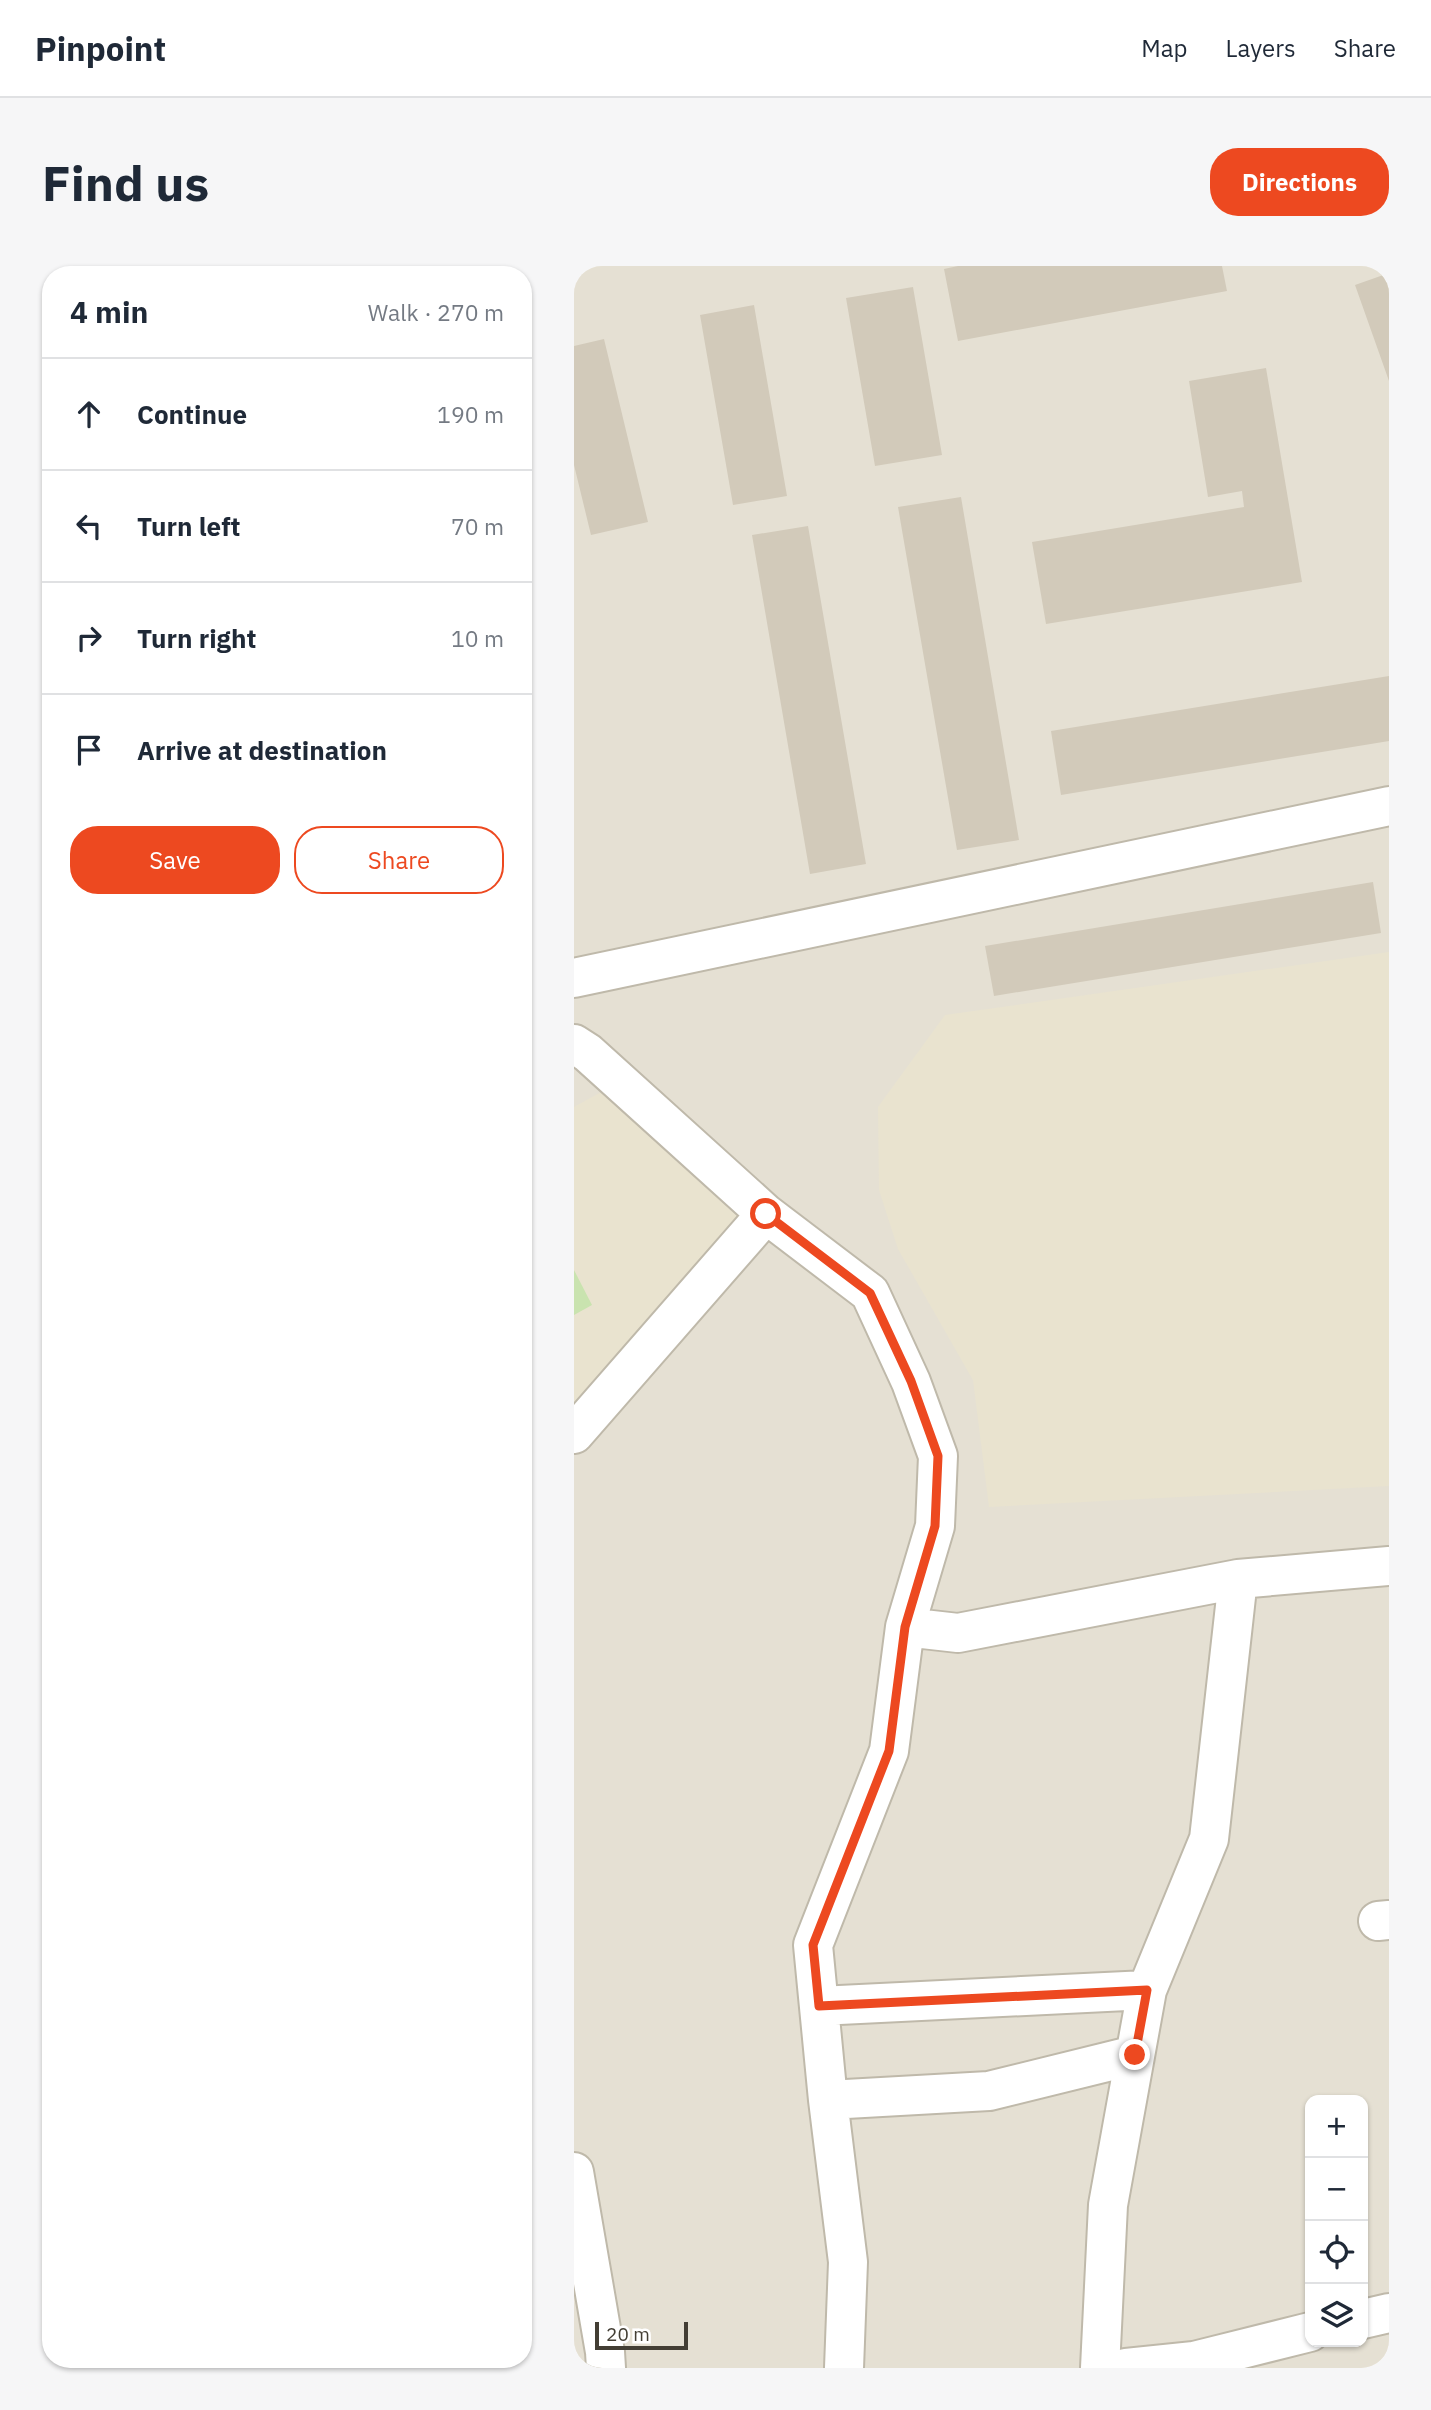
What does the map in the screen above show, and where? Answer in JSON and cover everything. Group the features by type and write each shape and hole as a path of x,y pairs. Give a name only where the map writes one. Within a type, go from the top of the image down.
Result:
{"street":[{"path":"574,978 1389,806"},
{"path":"574,1044 588,1053 766,1214 870,1293 911,1381 938,1456 935,1526 905,1627 889,1751 813,1945 828,2100 848,2262 844,2368"},
{"path":"574,1434 766,1214"},
{"path":"905,1627 958,1633 1238,1579 1389,1566"},
{"path":"1100,2368 1108,2205 1147,1990 1209,1839 1238,1579"},
{"path":"819,2006 1147,1990"},
{"path":"828,2100 989,2091 1135,2055"},
{"path":"574,2172 606,2368"},
{"path":"1368,2318 1389,2313"},
{"path":"1126,2368 1194,2361 1305,2333"}],"shaded area":[{"path":"574,266 1389,266 1389,2368 574,2368"},
{"path":"1389,952 1389,1486 989,1507 973,1380 898,1249 879,1190 878,1107 945,1015"},
{"path":"623,1080 750,1209 574,1409 574,1107"}],"green space":[{"path":"574,1270 592,1305 574,1315"}],"building":[{"path":"958,266 1222,266 1227,291 958,341 944,269"},
{"path":"1389,273 1389,381 1355,285"},
{"path":"913,287 942,455 875,466 846,298"},
{"path":"754,305 787,496 733,505 700,315"},
{"path":"604,339 648,522 591,535 574,465 574,346"},
{"path":"1266,368 1302,582 1046,624 1032,542 1244,507 1242,491 1208,497 1189,381"},
{"path":"961,497 1019,840 957,850 898,507"},
{"path":"808,526 866,864 810,874 752,535"},
{"path":"1389,676 1389,741 1061,795 1051,731"},
{"path":"1373,882 1381,933 994,996 985,946"}],"route":[{"path":"766,1214 870,1293 911,1381 938,1456 935,1526 905,1627 889,1751 813,1945 819,2006 1147,1990 1135,2055"}]}
